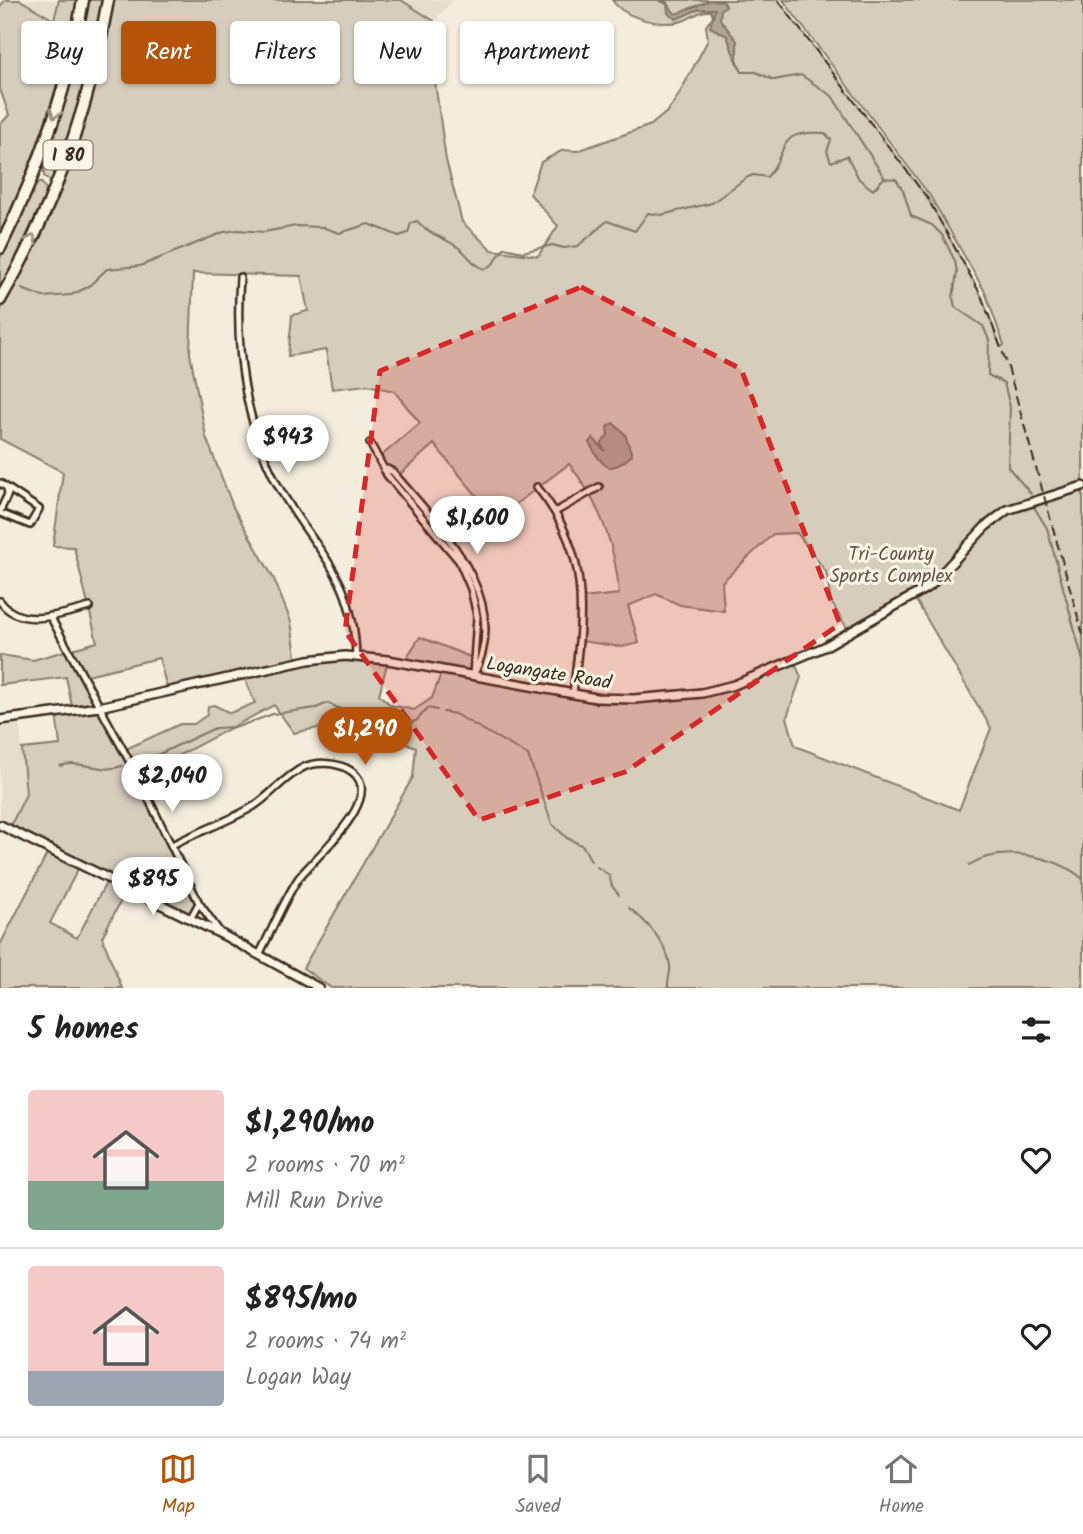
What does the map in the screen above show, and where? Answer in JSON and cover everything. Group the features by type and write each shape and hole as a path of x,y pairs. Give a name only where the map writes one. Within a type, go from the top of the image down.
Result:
{"highway":[{"name":"I 80","path":"0,248 44,149 71,58 83,0"},
{"name":"I 80","path":"0,300 24,257 66,160 93,74 108,0"}],"street":[{"path":"240,277 238,346 253,425 276,481 342,583 353,618 356,657"},
{"path":"370,443 387,469 393,472 461,560 477,615 473,676"},
{"path":"2,484 39,509 30,525 0,512 8,494 2,484"},
{"name":"Logangate Road","path":"0,719 99,707 308,660 356,657 616,699 702,693 778,668 824,647 921,592 946,571 985,527 1007,510 1083,486"},
{"path":"537,487 555,512 573,548 582,589 582,622 573,694"},
{"path":"555,512 599,487"},
{"path":"0,601 17,615 50,616 90,607"},
{"path":"50,616 200,903 223,935"},
{"path":"172,845 253,806 305,767 334,765 355,775 359,783 359,796 346,824 333,844 300,877 260,955"},
{"path":"0,825 223,935 319,988"},
{"path":"190,919 200,903"}],"highlighted area":[{"path":"581,287 741,369 840,624 625,772 479,820 345,631 380,371"}],"shaded area":[{"path":"20,0 59,0 55,21"},
{"path":"401,0 453,0 434,21"},
{"path":"658,0 668,3 676,14 711,0 723,1 726,6 721,9 720,19 737,41 737,64 727,36 710,27 715,9 699,9 676,19 668,13 667,4"},
{"path":"613,423 625,434 632,455 617,466 611,467 602,463 589,443 593,438 605,451 601,444 608,435 607,427"},
{"path":"19,717 26,794 9,829 0,825 0,720"}],"green space":[{"path":"5,0 20,0 54,20 59,0 77,0 72,21 21,21 21,84 56,84 25,177 0,234 0,125 9,115 0,89 0,7"},
{"path":"87,0 105,0 100,21 82,21"},
{"name":"Tri-County Sports Complex","path":"114,0 401,0 434,21 354,21 354,84 435,84 446,160 462,222 492,250 538,256 558,226 530,194 541,162 563,150 577,151 651,125 668,111 708,40 706,26 713,16 711,11 676,22 656,22 635,17 612,0 778,0 928,199 981,295 1001,347 1004,345 985,292 930,196 783,0 1083,0 1083,988 331,988 303,968 413,777 416,747 356,728 328,727 294,733 274,705 138,777 199,903 190,919 127,889 102,937 122,988 0,988 0,945 49,850 9,829 26,794 22,749 60,745 56,713 73,711 66,677 0,685 0,655 33,660 97,642 74,547 53,546 63,472 0,439 0,311 31,255 71,159 95,84 107,84 107,30","holes":["193,273 301,276 308,311 292,315 288,356 326,350 332,389 367,385 394,391 420,423 380,457 387,469 397,477 434,444 496,519 569,464 580,478 597,509 610,542 619,594 582,598 580,641 622,647 639,643 628,606 656,594 680,605 724,611 722,582 773,534 797,533 826,572 831,602 850,633 914,597 991,728 959,810 795,746 787,717 801,677 794,661 702,693 596,698 474,676 473,658 420,637 403,663 442,671 432,698 414,710 391,705 379,695 388,660 318,658 297,662 291,622 274,579 234,509 206,437 190,354","159,658 168,692 243,675 255,703 230,713 214,705 208,706 207,715 194,724 180,724 124,750 83,676","80,865 108,879 77,938 50,923"]},
{"path":"68,84 85,84 54,179 50,181 44,176 44,167"},
{"path":"41,182 46,189 45,196 0,292 0,258 33,187"}],"waterway":[{"path":"737,62 742,72 756,72 774,80 801,75 832,96 884,177"},
{"path":"22,289 43,297 71,295 88,287 107,269 140,266 224,232 264,232 296,226 322,227 339,233 369,224 399,236 408,233 411,223 417,221 427,230 459,248 485,269 493,264 504,248 523,252 552,245 564,248 578,246 607,221 635,231 648,213 661,215 712,203 746,178 753,175 767,177 791,138 809,133 825,133 831,140 827,151 831,162 847,156 859,179 873,190 884,178 896,179 903,190 911,216 932,225 942,235 955,261 957,272 953,298 955,307 983,326 989,340 988,375 1004,383 1010,407 1008,467 1031,494"},
{"path":"1034,507 1047,528 1083,661"},
{"path":"142,762 215,728 237,727 273,714 316,708 328,703 344,711 365,708 407,724 416,721 428,708 437,710"},
{"path":"443,712 455,714 528,755 552,824 567,838 583,846 591,861"},
{"path":"60,766 122,766"},
{"path":"969,865 996,855 1011,854 1058,864 1083,879"},
{"path":"597,867 609,875 612,886 619,895"},
{"path":"629,908 649,926 665,949 670,966 668,988"}],"railway":[{"path":"778,0 928,199 981,295 1007,364 1083,635"}]}
